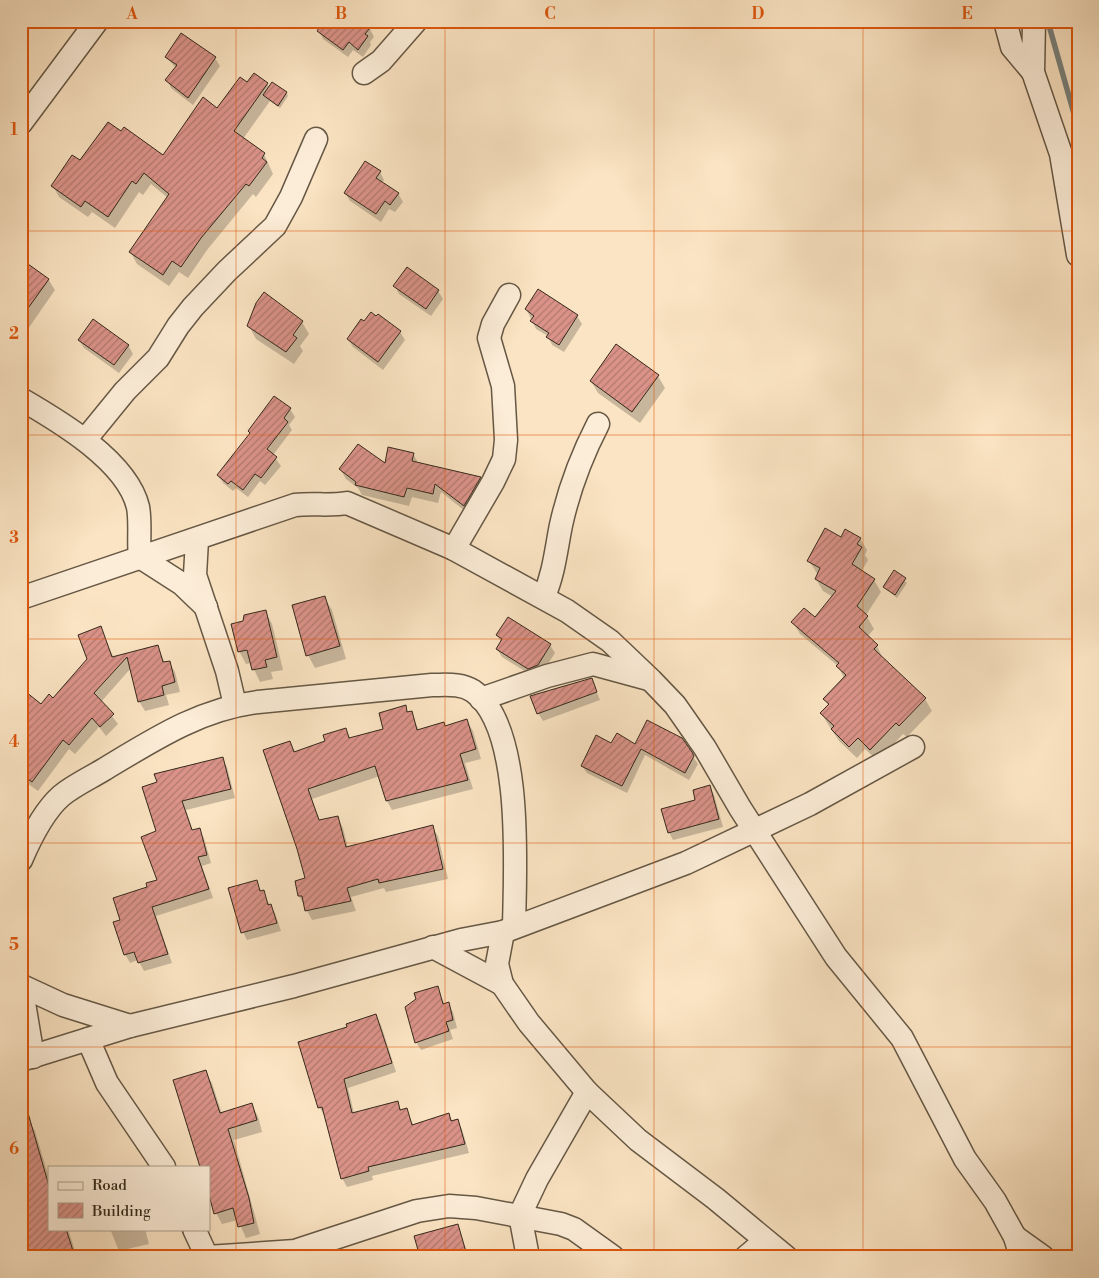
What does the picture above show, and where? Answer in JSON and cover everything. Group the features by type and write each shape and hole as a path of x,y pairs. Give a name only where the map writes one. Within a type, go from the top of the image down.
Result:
{"street":[{"path":"21,123 97,21"},
{"path":"364,73 380,61 416,21"},
{"path":"1005,21 1012,48 1033,72"},
{"path":"1034,21 1033,72 1061,154 1078,255"},
{"path":"86,440 125,391 158,358 192,307 226,270 275,226 291,197 316,139"},
{"path":"454,549 493,482 504,459 506,440 503,392 489,338 493,324 509,295"},
{"path":"21,399 86,440 122,478 132,493 138,508 140,557"},
{"path":"544,596 552,579 570,490 579,462 598,424"},
{"path":"21,598 140,557 197,540 295,505 319,504 331,506 348,503 454,549 496,574 544,596 610,641 652,680 675,706 705,748 754,830 845,971 902,1038 962,1152 1018,1247 1043,1257"},
{"path":"197,540 196,575 227,671 235,705"},
{"path":"140,557 182,584 206,607"},
{"path":"481,699 547,676 593,664 652,680"},
{"path":"21,860 41,824 62,795 179,726 235,705 432,684 466,687 481,699 493,716 504,748 512,787 515,832 508,929 497,964 502,984 529,1023 587,1092 638,1140 786,1257"},
{"path":"130,1026 63,1004 21,986 27,1059 130,1026 294,986 433,947 508,929 686,862 810,804 913,747"},
{"path":"433,947 502,984"},
{"path":"88,1040 107,1083 163,1166"},
{"path":"528,1257 520,1216 537,1179 587,1092"},
{"path":"194,1230 207,1257 296,1254 434,1208 449,1206 476,1208 561,1224 574,1229 613,1257"},
{"path":"746,1257 765,1241"}],"building":[{"path":"324,21 360,21 370,28 365,34 368,36 358,50 349,42 343,50 317,31"},
{"path":"181,33 216,57 188,98 165,80 177,65 165,57"},
{"path":"254,73 268,83 234,131 265,153 262,158 267,162 249,186 246,184 201,238 181,267 172,261 163,275 129,252 169,194 144,173 136,184 132,181 108,217 85,201 81,207 51,186 72,155 80,160 108,122 121,131 124,127 163,155 203,97 217,108 240,77 247,82"},
{"path":"272,82 287,92 278,106 263,95"},
{"path":"365,161 381,171 376,178 399,193 390,205 385,201 376,214 344,193"},
{"path":"21,259 49,279 21,318"},
{"path":"407,267 439,290 426,309 393,286"},
{"path":"538,289 578,315 559,345 546,337 549,333 530,321 534,316 525,309"},
{"path":"264,292 303,321 293,335 297,338 286,352 247,326 256,303"},
{"path":"371,312 376,316 378,314 401,331 378,362 347,339 361,319 364,321"},
{"path":"93,319 129,345 114,365 78,340"},
{"path":"616,344 659,375 632,412 590,381"},
{"path":"274,396 291,408 284,418 288,422 267,449 277,457 261,478 255,474 243,490 231,481 228,484 217,475 250,433 248,431"},
{"path":"358,444 385,463 388,447 414,453 412,461 481,477 464,506 435,484 433,494 407,488 404,497 355,485 356,482 339,469"},
{"path":"825,528 841,537 845,529 861,538 857,544 862,547 852,564 875,579 857,606 868,616 859,627 878,645 874,649 926,698 899,726 896,723 870,750 858,738 849,747 831,729 834,726 820,713 829,704 823,699 846,675 836,666 839,663 791,622 804,608 815,617 836,591 815,579 820,568 807,561"},
{"path":"894,570 906,578 895,595 883,587"},
{"path":"325,596 340,646 306,656 292,605"},
{"path":"266,610 277,657 265,660 267,667 252,670 247,650 238,652 231,624 243,621 244,615"},
{"path":"508,617 551,644 538,665 528,669 496,649 502,639 496,635"},
{"path":"101,626 112,657 158,645 163,662 170,661 175,682 162,686 164,695 138,702 127,657 94,693 114,714 100,727 92,718 69,745 63,740 32,782 21,774 21,688 41,704 49,694 53,698 87,659 78,635"},
{"path":"592,678 597,692 537,714 530,696"},
{"path":"406,705 407,712 412,711 417,730 444,722 445,726 467,719 476,749 460,754 468,780 386,801 375,766 308,789 319,820 338,816 346,847 433,825 443,869 379,883 378,879 347,888 351,901 305,911 302,896 298,896 295,881 305,878 263,750 290,741 294,752 325,741 323,735 346,728 349,738 383,729 379,713"},
{"path":"647,720 682,738 694,756 685,773 641,749 622,786 581,766 596,735 611,743 617,733 635,744"},
{"path":"223,757 231,789 182,801 192,830 200,828 207,855 198,857 209,889 152,907 168,954 138,963 134,952 124,955 113,922 120,920 113,898 147,887 146,883 157,880 141,837 156,831 142,787 157,782 154,774"},
{"path":"710,785 719,819 668,833 661,809 695,800 693,790"},
{"path":"257,880 260,891 264,890 268,905 271,904 277,923 241,933 228,888"},
{"path":"438,986 443,1004 449,1002 453,1020 446,1022 449,1031 415,1043 405,1007 416,999 414,993"},
{"path":"376,1014 392,1063 344,1079 352,1113 398,1101 400,1110 407,1108 412,1125 449,1113 451,1121 458,1119 465,1144 368,1167 369,1171 341,1179 322,1107 318,1108 298,1042 347,1027 346,1024"},
{"path":"206,1070 220,1113 252,1103 257,1120 228,1129 249,1198 254,1223 238,1227 233,1208 214,1214 210,1199 210,1166 200,1166 173,1080"},
{"path":"26,1106 48,1183 48,1230 66,1230 75,1257 21,1257 21,1107"},
{"path":"458,1224 466,1252 451,1257 420,1257 414,1236"}],"waterway":[{"path":"1052,21 1050,29 1078,128"}]}
